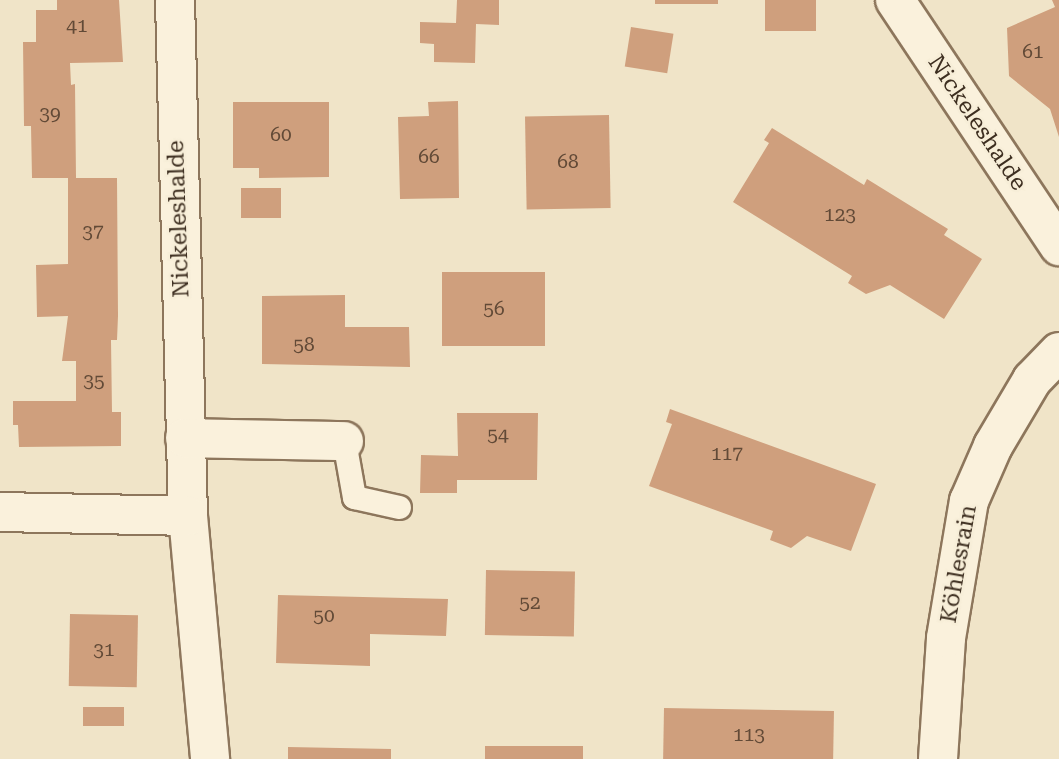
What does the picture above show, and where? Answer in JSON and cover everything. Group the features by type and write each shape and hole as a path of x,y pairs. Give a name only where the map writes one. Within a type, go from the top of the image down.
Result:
{"street":[{"name":"Nickeleshalde","path":"175,0 188,516 209,759"},
{"name":"Nickeleshalde","path":"895,0 1059,246"},
{"name":"Köhlesrain","path":"938,759 946,638 969,501 993,446 1026,391 1059,352"},
{"path":"185,438 344,441"},
{"path":"0,512 188,516"}],"lane":[{"path":"344,441 354,497 399,507"}],"building":[{"path":"57,0 119,0 123,62 70,63 71,85 75,84 76,178 117,178 118,316 117,340 111,340 112,412 121,412 121,446 19,447 18,425 13,425 13,401 76,401 76,361 62,361 68,316 37,317 36,265 68,264 68,178 32,178 31,126 24,126 23,42 36,42 36,10 57,10"},
{"path":"457,0 499,0 499,25 476,24 475,63 434,62 434,44 420,43 420,22 456,23"},
{"path":"655,0 718,0 718,4 655,4"},
{"path":"765,0 816,0 816,31 765,31"},
{"path":"1052,0 1059,0 1059,137 1050,109 1009,76 1007,28 1055,7"},
{"path":"631,27 673,34 667,73 625,67"},
{"path":"458,101 459,198 400,199 398,117 429,116 428,102"},
{"path":"233,102 329,102 329,177 259,178 259,168 233,168"},
{"path":"609,115 611,208 527,209 525,116"},
{"path":"772,128 864,185 867,179 948,229 944,235 982,259 944,319 890,285 866,294 848,283 852,276 733,202 769,143 764,140"},
{"path":"241,188 281,188 281,218 241,218"},
{"path":"442,272 545,272 545,346 442,346"},
{"path":"345,295 345,327 409,327 410,367 262,364 262,296"},
{"path":"670,409 876,484 851,551 807,536 791,548 770,540 773,531 649,486 672,424 666,422"},
{"path":"457,413 538,413 537,480 457,480 457,493 420,493 421,455 458,456"},
{"path":"486,570 575,572 574,637 485,635"},
{"path":"278,595 448,599 446,636 370,634 370,666 276,663"},
{"path":"70,614 138,615 137,687 69,686"},
{"path":"83,707 124,707 124,726 83,726"},
{"path":"664,708 834,711 833,759 663,759"},
{"path":"485,746 583,746 583,759 485,759"},
{"path":"288,747 391,749 391,759 288,759"}]}
